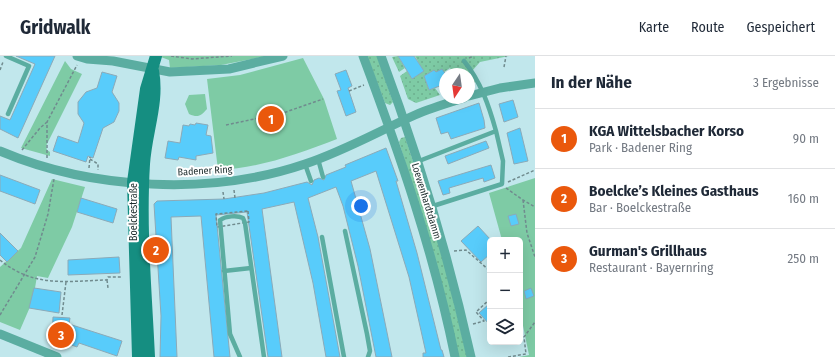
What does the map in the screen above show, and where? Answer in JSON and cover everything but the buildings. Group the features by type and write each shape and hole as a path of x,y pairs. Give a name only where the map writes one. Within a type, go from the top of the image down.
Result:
{"main road":[{"name":"Boelckestraße","path":"138,357 138,182 146,89 156,56"},
{"name":"Boelckestraße","path":"138,182 149,357"}],"street":[{"path":"77,60 87,59 113,61 170,72 208,71 250,65 283,56"},
{"name":"Loewenhardtdamm","path":"363,56 390,127 418,209 444,305 454,357"},
{"name":"Loewenhardtdamm","path":"381,56 405,120 433,206 459,302 471,357"},
{"path":"475,94 535,83"},
{"name":"Badener Ring","path":"0,152 56,170 101,178 138,182 188,184 222,182 261,176 305,164 350,146 405,120 448,104"},
{"path":"0,334 57,357"}],"lane":[{"path":"6,56 29,66 8,114"},
{"path":"433,206 502,184 503,161 496,131 483,92 472,71 464,61"},
{"path":"419,161 496,131"},
{"path":"318,159 323,177"},
{"path":"305,164 311,181"},
{"path":"240,357 230,334 220,220 239,216 243,218 264,357"},
{"path":"345,231 367,334 370,351 368,357"},
{"path":"322,237 344,357"},
{"path":"224,272 251,268"}],"path":[{"path":"0,70 6,56"},
{"path":"171,56 184,59 232,56"},
{"path":"504,67 506,56"},
{"path":"22,150 40,128 47,122 77,60"},
{"path":"349,91 365,85"},
{"path":"226,125 283,114 323,99"},
{"path":"47,122 47,158"},
{"path":"88,168 90,158 98,164 98,170"},
{"path":"535,170 502,184 535,207"},
{"path":"0,315 34,257 43,231 55,177"},
{"path":"234,190 235,198"},
{"path":"224,192 224,199"},
{"path":"523,200 527,233 535,257"},
{"path":"454,251 466,250 487,268"},
{"path":"0,260 24,276 44,281 107,280 108,277 122,276"},
{"path":"107,280 108,288"},
{"path":"62,316 66,281"},
{"path":"471,324 484,321 476,312 487,302"},
{"path":"508,357 526,354 524,337 535,322"}],"green space":[{"path":"158,56 267,56 221,65 170,68 169,60"},
{"path":"367,56 377,56 393,102 390,105 385,103"},
{"path":"398,56 405,68 399,72 392,57"},
{"path":"415,56 509,56 480,62 475,68 439,68 439,72 434,70 424,76 429,90 435,88 439,95 416,103 408,99 400,76 407,71 412,79 423,71"},
{"path":"303,58 324,99 337,139 293,155 264,163 234,169 218,170 207,79 240,75"},
{"path":"65,61 71,69 82,74 46,146 47,150 50,152 50,156 21,148"},
{"path":"205,94 207,109 199,116 189,114 185,104 189,95"},
{"path":"405,137 439,240 467,357 458,357 434,254 399,142 401,138"},
{"path":"535,178 535,357 519,357 529,355 523,326 523,237 501,237 489,193"},
{"path":"52,179 85,187 72,227 48,278 37,276 33,300 20,330 0,322 0,267 21,248"}],"place":[{"name":"KGA Wittelsbacher Korso","path":"271,119"},
{"name":"Boelcke’s Kleines Gasthaus","path":"156,250"},
{"name":"Gurman's Grillhaus","path":"61,335"}]}
